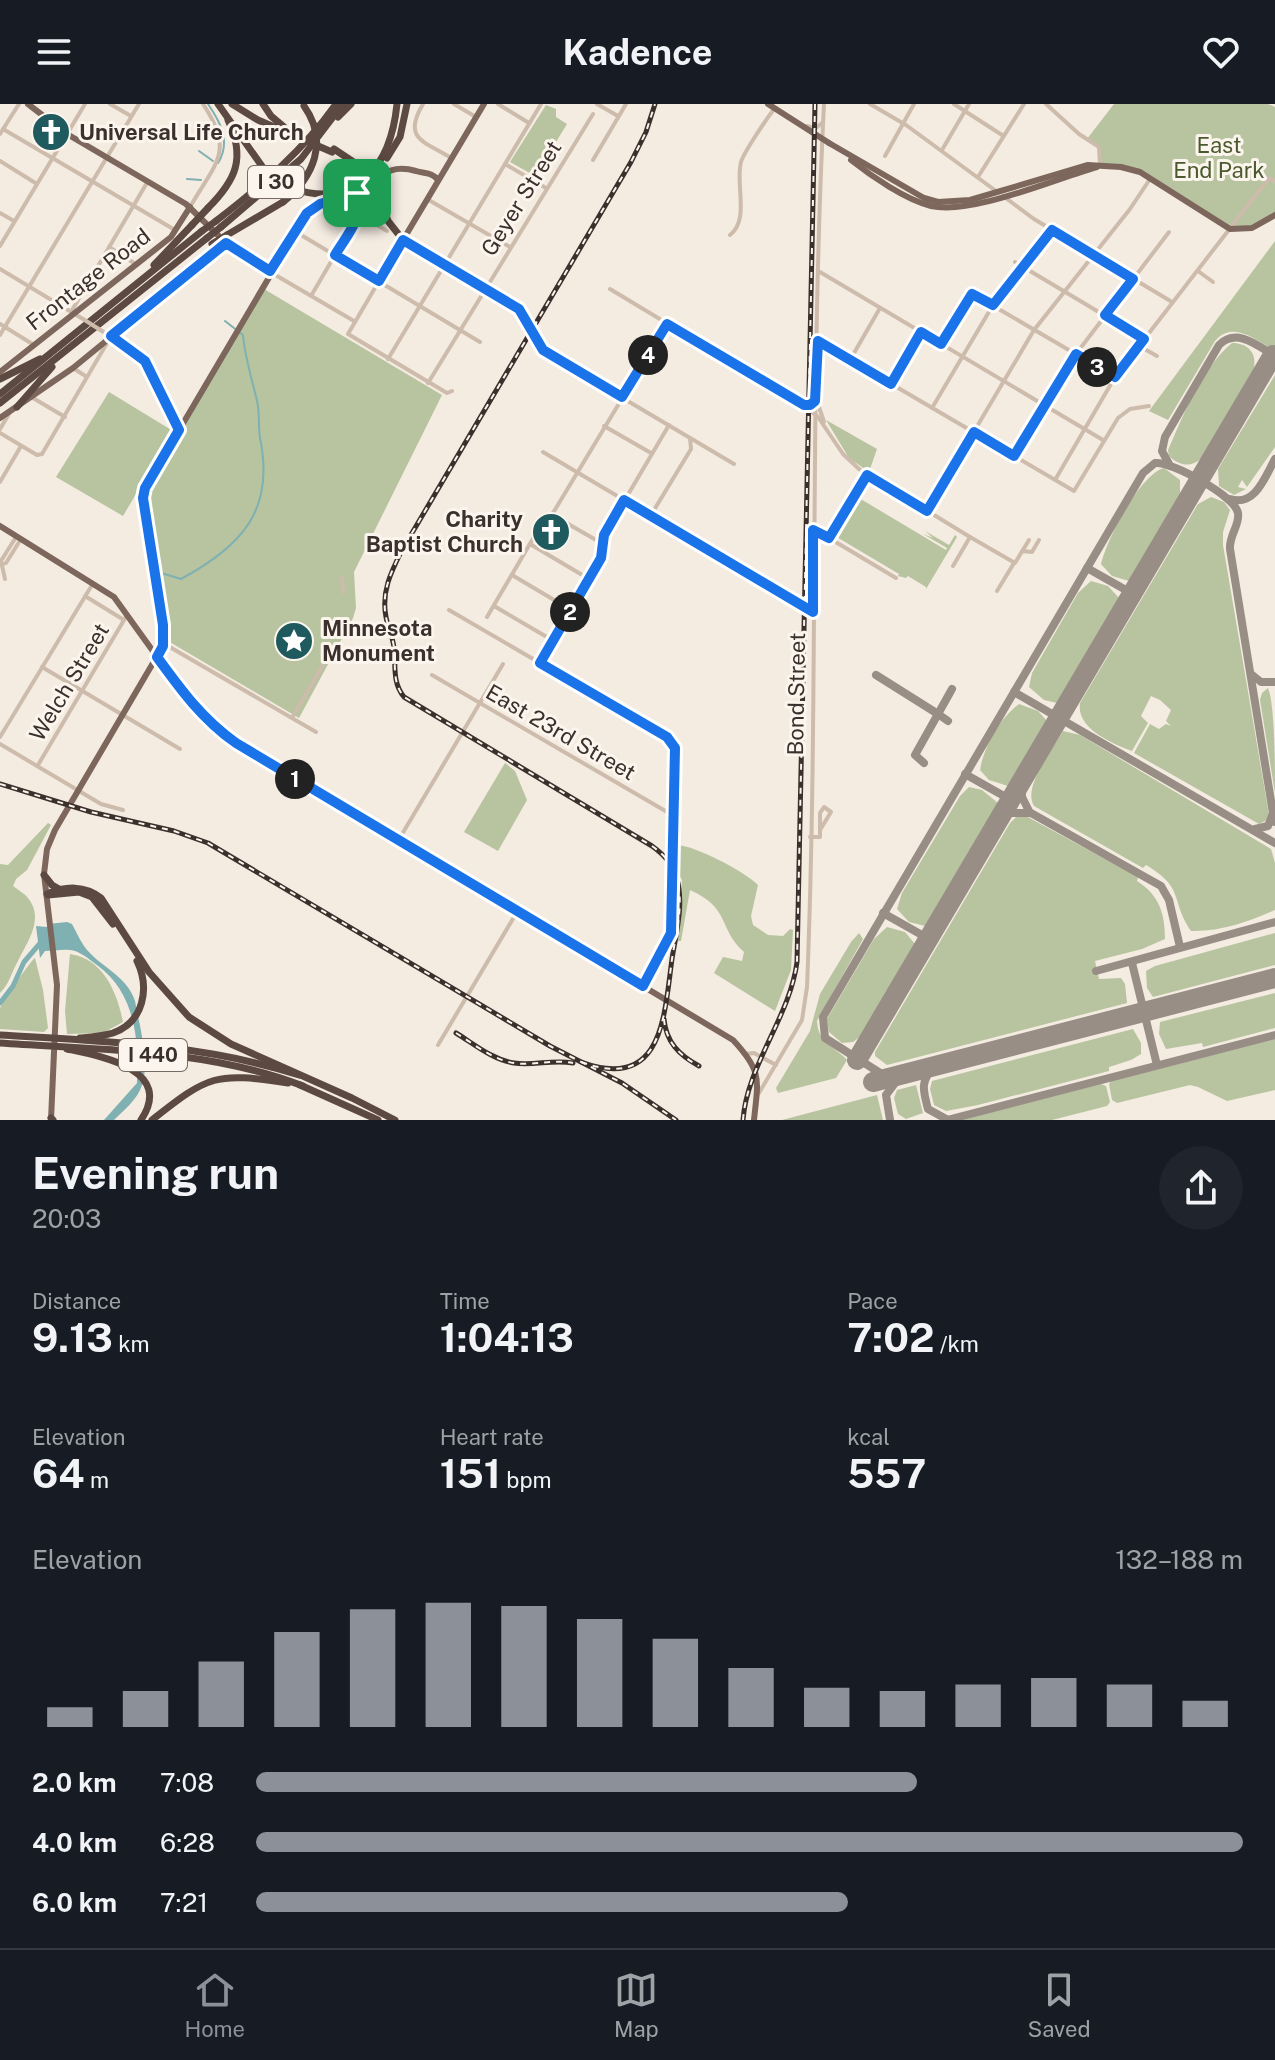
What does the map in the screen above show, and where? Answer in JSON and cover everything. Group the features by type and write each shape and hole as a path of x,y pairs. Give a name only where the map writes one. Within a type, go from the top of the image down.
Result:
{"highway":[{"path":"218,104 264,169 289,187 314,193 346,189 366,178 390,153 400,137 407,104"},
{"path":"232,104 258,120 296,134 358,165 379,195 391,232 403,240"},
{"path":"263,104 278,123 296,134"},
{"name":"I 30","path":"323,126 335,104"},
{"name":"I 30","path":"0,394 59,353 207,238 343,104"},
{"path":"323,126 351,104"},
{"path":"381,160 393,136 397,104"},
{"path":"207,238 227,239 283,202 303,183 317,151 317,133 303,105"},
{"path":"127,292 226,189 237,161 236,139 228,120"},
{"path":"391,232 408,231"},
{"name":"I 30","path":"0,403 127,292 207,238"},
{"path":"0,379 59,353"},
{"path":"14,410 59,353"},
{"path":"44,875 60,892"},
{"path":"62,1043 121,1029 136,1014 144,995 139,963 98,902 87,891"},
{"path":"47,894 87,891 101,898 149,972 189,1017 231,1044 299,1075"},
{"path":"50,909 60,892"},
{"name":"I 440","path":"0,1035 205,1060 253,1070 303,1086 378,1120"},
{"name":"I 440","path":"0,1043 62,1043 213,1053 299,1075 395,1120"},
{"path":"62,1043 134,1070 148,1089 150,1099 141,1120"},
{"path":"152,1120 192,1089 220,1079 257,1077 303,1086"}],"main road":[{"path":"28,104 67,134 190,207 270,271"},
{"path":"403,240 438,176 484,104"},
{"path":"771,106 823,137 865,171 921,203 944,208 960,207 1100,166 1140,172 1230,229 1252,228 1275,215"},
{"path":"52,1119 57,1012 56,967 44,875 48,845 157,657 163,638 143,498 145,488 270,271 307,213 315,207 357,193 392,169 403,168 438,176"},
{"name":"Frontage Road","path":"0,372 171,237 190,207"},
{"path":"0,418 73,368 227,239"},
{"path":"0,526 114,597 126,618 191,704 224,735 726,1035 751,1062 757,1093 754,1120"}],"street":[{"path":"19,104 1,131 175,230"},
{"path":"0,246 85,104"},
{"path":"110,104 131,116"},
{"path":"0,335 2,325 29,287 139,104"},
{"path":"190,207 214,165 221,145 218,128 203,104"},
{"path":"423,104 414,118 413,129 419,138 450,161"},
{"path":"454,104 476,117"},
{"path":"498,104 529,123"},
{"path":"388,359 541,104"},
{"path":"597,104 618,116"},
{"path":"593,160 626,104"},
{"path":"800,123 816,128 823,119 824,104"},
{"path":"870,104 903,123 1052,230 1173,303"},
{"path":"885,156 914,104"},
{"path":"954,104 1003,136"},
{"path":"942,150 969,104"},
{"path":"978,177 1024,104"},
{"path":"1046,104 1073,129 1099,147 1100,166"},
{"path":"730,235 735,232 739,222 741,163 771,106"},
{"name":"Geyer Street","path":"428,383 593,114"},
{"name":"Bond Street","path":"757,1093 804,1014 823,119"},
{"path":"800,123 819,141 822,157"},
{"path":"0,161 37,184"},
{"path":"505,164 546,188"},
{"path":"1055,480 1115,377 1269,178 1275,182"},
{"path":"927,511 1034,330 1150,179"},
{"path":"72,313 148,181"},
{"path":"311,296 359,214 357,193"},
{"path":"427,199 510,247"},
{"path":"0,213 14,221"},
{"path":"359,214 391,232"},
{"path":"932,408 993,305 1052,230"},
{"path":"294,231 480,342"},
{"path":"1014,456 1076,354 1169,232"},
{"path":"452,391 447,393 428,383 348,334 403,240 521,311 543,350 734,464"},
{"path":"109,247 137,265"},
{"path":"1015,262 1144,339"},
{"path":"0,269 111,336 145,361 179,430"},
{"path":"270,271 355,322"},
{"path":"1198,271 1213,282"},
{"path":"820,272 1103,440"},
{"path":"610,289 800,403 816,414 843,454 867,475 1014,563"},
{"path":"81,293 92,300"},
{"path":"941,344 974,294 1115,377"},
{"path":"850,360 880,308"},
{"path":"487,617 667,324"},
{"path":"2,325 34,345"},
{"path":"891,384 921,332"},
{"path":"14,410 0,431 41,455 111,336"},
{"path":"818,341 1074,491 1103,440 1123,413 1149,406"},
{"path":"1139,346 1157,356"},
{"path":"73,368 87,377"},
{"path":"800,403 812,404 816,394"},
{"path":"816,394 826,427"},
{"path":"33,398 65,417"},
{"path":"540,663 603,553 606,532 669,425"},
{"path":"604,426 652,454"},
{"path":"815,432 820,426 826,427"},
{"path":"651,515 691,449 690,438"},
{"path":"0,482 20,445"},
{"path":"543,452 813,612"},
{"path":"829,538 867,475"},
{"path":"553,513 603,544"},
{"path":"813,530 896,578"},
{"path":"953,566 970,537"},
{"path":"5,579 1,561 19,538"},
{"path":"997,591 1023,550 1027,538 1038,542 1032,552 1023,550"},
{"path":"530,544 589,579"},
{"path":"512,575 571,610"},
{"path":"342,578 343,592"},
{"path":"0,737 94,583"},
{"path":"85,596 126,618"},
{"path":"494,606 552,640"},
{"path":"449,610 667,737 674,745 671,933 643,986"},
{"name":"Welch Street","path":"38,765 126,618"},
{"path":"163,638 168,646 316,732"},
{"path":"292,718 325,661"},
{"path":"398,841 503,664"},
{"path":"42,667 180,749"},
{"name":"East 23rd Street","path":"432,675 674,816"},
{"path":"0,744 38,765 60,782 113,809 123,810"},
{"path":"810,837 820,837 820,830 820,813 824,807 831,812 820,830"},
{"path":"438,1045 517,912"},
{"path":"745,1054 754,1053 776,1065"}],"green space":[{"name":"East End Park","path":"1114,104 1268,104 1275,107 1275,215 1252,228 1230,229 1132,170 1100,166 1099,147 1087,139"},
{"path":"546,105 556,109 556,117 567,124 535,176 510,162"},
{"path":"1275,241 1275,351 1245,334 1229,332 1222,335 1215,341 1168,420 1149,411"},
{"path":"264,289 442,395 354,572 356,608 353,618 299,718 168,641 147,500 149,488"},
{"path":"1232,343 1250,350 1254,368 1202,458 1189,464 1177,462 1169,456 1168,450 1187,407 1211,366"},
{"path":"1275,375 1275,447 1247,487 1242,480 1238,487 1246,489 1234,495 1219,486 1218,469"},
{"path":"109,392 173,431 123,516 56,477"},
{"path":"826,420 877,449 869,472 849,458"},
{"path":"1164,468 1180,480 1180,494 1129,581 1112,576 1101,564 1117,525 1145,482"},
{"path":"1211,497 1224,502 1230,510 1223,532 1223,545 1269,815 1259,824 1134,753 1150,724 1159,729 1166,724 1171,726 1166,721 1171,710 1160,700 1151,696 1141,716 1148,723 1132,751 1114,744 1089,727 1080,712 1080,703 1198,504"},
{"path":"859,498 946,550 923,534 933,538 925,531 949,545 955,535 957,537 926,589 908,576 898,576 835,536 854,499"},
{"path":"1091,581 1108,586 1119,598 1057,703 1044,700 1029,687 1032,673 1078,593"},
{"path":"1268,688 1273,722 1275,793 1260,700"},
{"path":"1019,704 1038,711 1047,721 1008,786 989,780 980,770 994,733"},
{"path":"1063,731 1080,735 1271,849 1275,863 1275,910 1234,925 1191,931 1172,888 1158,873 1146,865 1143,868 1034,806 1031,798 1035,779"},
{"path":"505,763 515,771 527,800 498,851 464,832"},
{"path":"969,787 982,790 998,803 925,926 909,922 897,909 902,893 960,796"},
{"path":"1024,815 1138,877 1137,881 1156,899 1164,921 1165,939 1142,949 1095,961 1099,979 1121,978 1125,984 1127,1003 887,1065 875,1056 875,1052 1010,823 1017,816"},
{"path":"48,823 51,825 27,870 13,886 33,906 35,922 30,938 0,993 0,864 8,865"},
{"path":"677,845 719,860 758,885 751,916 753,925 768,935 783,936 790,929 793,930 791,970 775,1011 714,973 723,957 742,961 744,952 712,904 690,890 681,941 677,941 682,880 676,869"},
{"path":"887,927 905,932 915,944 861,1036 853,1042 842,1043 829,1032 827,1019 874,939"},
{"path":"859,933 863,939 817,1021 820,1035 847,1060 836,1078 778,1093 776,1088 810,1031 820,994"},
{"path":"1275,933 1275,965 1153,997 1147,988 1146,971 1155,966"},
{"path":"70,954 82,957 100,970 113,989 123,1022 103,1033 67,1034 65,1011"},
{"path":"35,958 48,1028 44,1032 0,1029 0,1008"},
{"path":"1275,993 1275,1028 1203,1047 1202,1043 1166,1049 1159,1034 1160,1022"},
{"path":"1133,1029 1141,1043 1141,1054 1109,1067 1109,1071 978,1105 946,1111 934,1105 930,1089 932,1081"},
{"path":"1275,1039 1275,1090 1227,1101 1190,1085 1117,1103 1112,1100 1111,1081"},
{"path":"1101,1084 1106,1086 1110,1102 1107,1106 1052,1120 961,1120"},
{"path":"916,1085 923,1113 906,1119 898,1114 894,1098 897,1090"},
{"path":"877,1095 883,1120 782,1120"}],"water":[{"path":"72,924 90,953 126,984 135,1001 143,1043 144,1076 137,1095 114,1120 104,1120 137,1083 137,1050 132,1018 120,989 110,976 84,955 73,950 45,951 40,958 36,926"}],"waterway":[{"path":"208,104 223,133 224,148 218,163"},
{"path":"199,151 213,161"},
{"path":"187,179 201,180"},
{"path":"158,572 181,579 203,566 237,539 258,506 263,486 258,406 243,335 225,321"},
{"path":"0,1003 13,986 24,962 42,941"}],"taxiway":[{"path":"1169,464 1162,451 1165,437 1219,345 1226,340 1240,338 1255,343 1275,356"},
{"path":"1230,499 1246,499 1253,495 1275,459"},
{"path":"888,1078 825,1038 823,1017 1143,473 1155,463 1174,468 1215,489 1238,513 1230,549 1273,813"},
{"path":"1087,568 1133,594"},
{"path":"1251,674 1261,682 1275,682"},
{"path":"876,675 938,714 915,755 924,763"},
{"path":"948,721 938,714 952,689"},
{"path":"1014,692 1275,843"},
{"path":"965,774 1011,800"},
{"path":"1022,781 1022,797 1030,813"},
{"path":"999,821 1011,813 1031,813 1161,886 1169,900 1180,947"},
{"path":"1255,829 1268,826 1273,813 1275,822"},
{"path":"883,913 929,939"},
{"path":"1096,971 1275,922"},
{"path":"1132,963 1157,1065"},
{"path":"947,1120 1275,1035"},
{"path":"934,1066 925,1082 926,1102 928,1109 948,1120"},
{"path":"890,1120 886,1095 901,1075"}],"runway":[{"path":"857,1060 1273,355"},
{"path":"873,1082 1275,978"}],"railway":[{"path":"581,1062 608,1069 629,1067 644,1058 654,1044 666,1004 679,919 676,874 668,860 652,846 404,697 396,680 385,599 391,574 402,550 631,162 655,104"},
{"path":"743,1120 752,1080 786,1002 797,962 815,104"},
{"path":"0,784 208,843 550,1046 622,1083 676,1120"},
{"path":"664,1019 675,1047 699,1066"},
{"path":"456,1033 506,1061 521,1064 573,1063"}],"place":[{"name":"Universal Life Church","path":"51,132"},
{"name":"Charity Baptist Church","path":"551,532"},
{"name":"Minnesota Monument","path":"294,641"}],"route":[{"path":"357,193 359,214 335,255 379,281 403,240 519,309 543,350 622,397 667,324 804,405 815,401 818,341 891,384 921,332 941,344 972,294 993,305 1052,230 1133,279 1105,315 1144,339 1115,377 1076,354 1014,456 974,432 927,511 867,475 829,538 813,530 813,612 624,500 604,535 601,558 540,663 667,737 675,748 671,933 643,986 236,743 215,728 191,704 157,657 163,646 163,625 143,498 145,488 179,430 145,361 111,336 226,243 270,271 307,213 320,204 357,193"}]}
